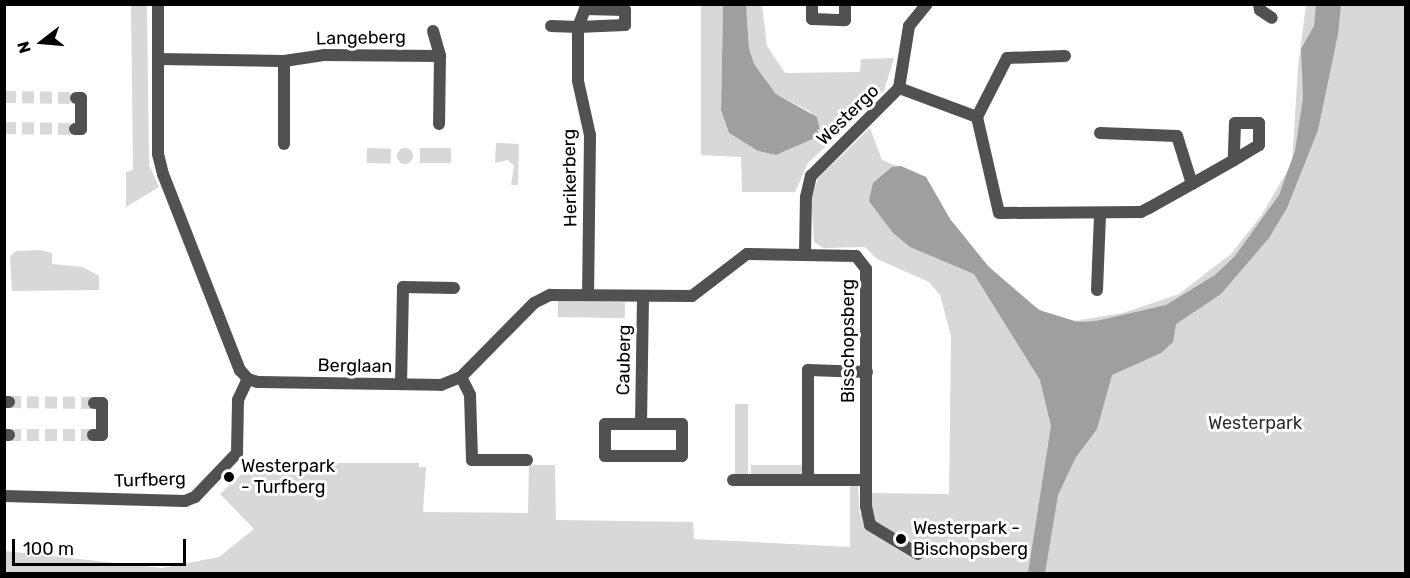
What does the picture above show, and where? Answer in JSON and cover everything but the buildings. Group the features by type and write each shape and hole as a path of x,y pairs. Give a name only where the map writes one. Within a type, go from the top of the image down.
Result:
{"street":[{"path":"158,4 158,154 162,174 240,370 248,379"},
{"path":"812,4 812,20 845,20 845,4"},
{"name":"Westergo","path":"805,252 806,197 812,176 899,88 909,26 927,4"},
{"path":"1259,4 1260,10 1272,18"},
{"name":"Herikerberg","path":"551,26 578,27 579,92 590,135 588,294"},
{"path":"433,31 440,56 439,124"},
{"name":"Langeberg","path":"158,59 284,61 324,55 440,56"},
{"path":"1065,56 1007,58 977,117 999,213 1141,212 1234,160"},
{"path":"284,61 284,144"},
{"path":"899,88 977,117"},
{"path":"75,129 81,129 81,98 76,98"},
{"path":"1100,133 1177,136 1192,184"},
{"path":"1097,290 1100,214"},
{"name":"Berglaan","path":"248,379 258,382 441,385 461,376 534,303 550,295 588,294 643,297 697,295 747,254 805,252"},
{"name":"Bisschopsberg","path":"805,252 841,253 856,256 866,269 866,480 870,525 918,554"},
{"path":"401,384 403,287 454,288"},
{"name":"Cauberg","path":"641,424 643,297"},
{"path":"808,480 808,370 867,372"},
{"path":"461,376 470,395 472,460 527,460"},
{"name":"Turfberg","path":"4,496 185,501 195,497 237,453 238,400 248,379"},
{"path":"93,435 102,435 102,403 94,403"},
{"path":"604,424 641,424 682,424 682,456 605,456 604,424"},
{"path":"733,480 866,480"}],"green space":[{"path":"131,5 147,5 149,165 159,187 126,207 126,172 133,170"},
{"path":"701,5 723,5 721,110 729,133 758,151 776,155 815,138 811,112 776,94 754,64 749,48 746,5 762,5 767,46 785,73 860,72 861,59 894,58 884,91 808,163 795,192 742,192 741,157 701,155"},
{"name":"Westerpark","path":"1306,5 1405,5 1405,573 5,574 5,551 162,568 219,557 254,529 220,494 243,473 240,468 243,463 419,463 419,467 426,467 423,512 528,513 529,465 555,465 556,520 693,522 694,539 850,547 850,484 858,486 860,516 868,493 949,494 951,336 940,295 929,282 877,259 865,247 823,248 814,242 811,196 819,177 870,128 882,160 926,177 950,219 988,266 1022,298 1061,323 1123,313 1179,294 1231,254 1261,216 1292,163 1298,67"},
{"path":"496,143 519,144 518,185 511,185 514,166 508,160 495,163"},
{"path":"367,148 391,149 390,164 366,163"},
{"path":"402,148 408,148 413,156 411,162 402,164 397,159 397,153"},
{"path":"420,148 451,148 451,163 420,163"},
{"path":"40,250 52,253 52,264 83,267 99,276 99,290 12,291 10,256 16,251"},
{"path":"558,301 625,302 625,318 558,317"},
{"path":"735,404 748,404 748,476 735,476"},
{"path":"751,465 807,465 807,477 751,477"}],"shaded area":[{"path":"723,5 746,5 749,48 754,64 776,94 817,117 820,131 815,138 776,155 758,151 729,133 721,110"},
{"path":"1316,5 1341,5 1338,34 1318,130 1287,208 1269,238 1221,294 1176,324 1173,342 1161,353 1112,375 1097,429 1076,457 1058,495 1045,573 1028,573 1051,426 1040,380 974,274 910,247 893,233 869,201 873,183 892,167 901,166 926,177 950,219 988,266 1039,310 1078,322 1096,321 1166,305 1215,275 1235,256 1279,195 1295,151 1303,98 1301,49 1314,26"}],"tunnel":[{"path":"4,97 76,98"},
{"path":"4,128 75,129"},
{"path":"9,402 94,403"},
{"path":"9,435 93,435"}],"place":[{"name":"Westerpark - Turfberg","path":"229,477"},
{"name":"Westerpark - Bischopsberg","path":"901,539"}]}
